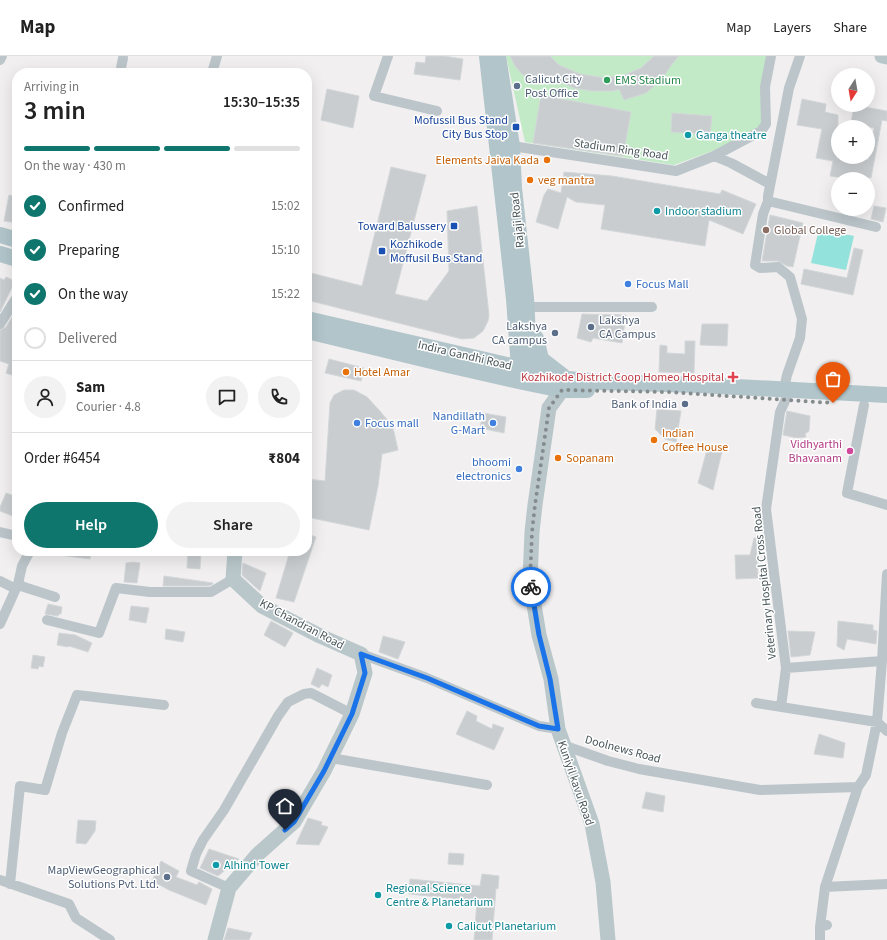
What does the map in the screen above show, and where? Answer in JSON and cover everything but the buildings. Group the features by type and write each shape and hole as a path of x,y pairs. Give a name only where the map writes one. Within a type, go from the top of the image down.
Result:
{"main road":[{"path":"487,56 523,301 541,360 565,385"},
{"name":"Rajaji Road","path":"498,56 512,146 523,301 524,373"},
{"path":"882,56 887,57"},
{"path":"0,235 12,239"},
{"path":"0,247 12,251"},
{"path":"0,254 12,258"},
{"path":"471,356 496,358 509,351 512,341 512,323 523,301"},
{"name":"Indira Gandhi Road","path":"312,320 471,356 565,385 601,382 699,385 785,394 864,405 887,406"},
{"name":"Indira Gandhi Road","path":"312,332 448,365 524,373"},
{"name":"Kuniyil kavu Road","path":"565,385 549,408 532,532 530,580 539,635 550,679 558,729 592,824 604,882 608,940"},
{"name":"Indira Gandhi Road","path":"785,394 887,395"},
{"path":"233,579 235,556"},
{"name":"KP Chandran Road","path":"233,579 262,606 320,636 361,654"},
{"path":"214,940 229,888 257,855 294,822 331,758 352,714 365,673 361,654"}],"street":[{"path":"0,60 2,56"},
{"path":"213,68 217,56"},
{"path":"388,56 374,96 437,112"},
{"name":"Stadium Ring Road","path":"512,146 676,171 714,156 761,131 766,124 765,87 771,56"},
{"path":"800,56 790,88 770,184 768,201 876,227"},
{"path":"121,68 123,58"},
{"path":"714,156 731,163 770,184"},
{"name":"Veterinary Hospital Cross Road","path":"768,201 763,214 755,265 760,268 778,267 790,277 802,319 800,338 787,374 766,509 786,668 882,661"},
{"path":"523,301 652,307"},
{"path":"0,324 12,305"},
{"path":"864,405 847,493 887,505"},
{"path":"0,532 12,535"},
{"path":"1,620 17,586 22,566 27,556"},
{"path":"820,940 824,926 825,887 858,787 866,775 877,722 887,574"},
{"path":"47,620 99,633 116,588 150,592 211,592 233,579"},
{"path":"0,581 55,597"},
{"path":"361,654 427,678 539,726 558,729"},
{"path":"781,707 786,668"},
{"path":"229,888 191,871 196,854 203,840 241,782 278,716 288,702 300,696 311,693 352,714"},
{"path":"110,940 76,918 69,904 5,882 20,786 45,790 62,733 77,696 164,705"},
{"path":"756,703 877,722 887,731"},
{"name":"Doolnews Road","path":"563,745 608,761 639,769 760,790 858,787"},
{"path":"331,758 487,785"},
{"path":"825,887 887,884"}],"green space":[{"path":"506,56 767,56 761,85 761,127 715,150 674,165 525,142"}],"water":[{"path":"819,229 854,236 846,270 811,263"}],"way so far":[{"path":"531,587 532,532 549,408 562,390 668,392 833,403"}],"place":[{"name":"EMS Stadium","path":"607,80"},
{"name":"Calicut City Post Office","path":"517,86"},
{"name":"Mofussil Bus Stand City Bus Stop","path":"516,127"},
{"name":"Ganga theatre","path":"688,135"},
{"name":"Elements Jaiva Kada","path":"547,160"},
{"name":"veg mantra","path":"530,180"},
{"name":"Indoor stadium","path":"657,211"},
{"name":"Toward Balussery","path":"454,226"},
{"name":"Global College","path":"766,230"},
{"name":"Kozhikode Moffusil Bus Stand","path":"382,251"},
{"name":"Focus Mall","path":"628,284"},
{"name":"Lakshya CA Campus","path":"591,327"},
{"name":"Lakshya CA campus","path":"555,333"},
{"name":"Hotel Amar","path":"346,372"},
{"name":"Kozhikode District Coop Homeo Hospital","path":"733,377"},
{"name":"Bank of India","path":"685,404"},
{"name":"Focus mall","path":"357,423"},
{"name":"Nandillath G-Mart","path":"493,423"},
{"name":"Indian Coffee House","path":"654,440"},
{"name":"Vidhyarthi Bhavanam","path":"850,451"},
{"name":"Sopanam","path":"558,458"},
{"name":"bhoomi electronics","path":"519,469"},
{"name":"Alhind Tower","path":"216,865"},
{"name":"MapViewGeographical Solutions Pvt. Ltd.","path":"167,877"},
{"name":"Regional Science Centre & Planetarium","path":"378,895"},
{"name":"Calicut Planetarium","path":"449,926"}],"route":[{"path":"285,830 294,822 324,771 352,714 365,673 361,654 427,678 539,726 558,729 550,679 539,635 531,587"}]}
